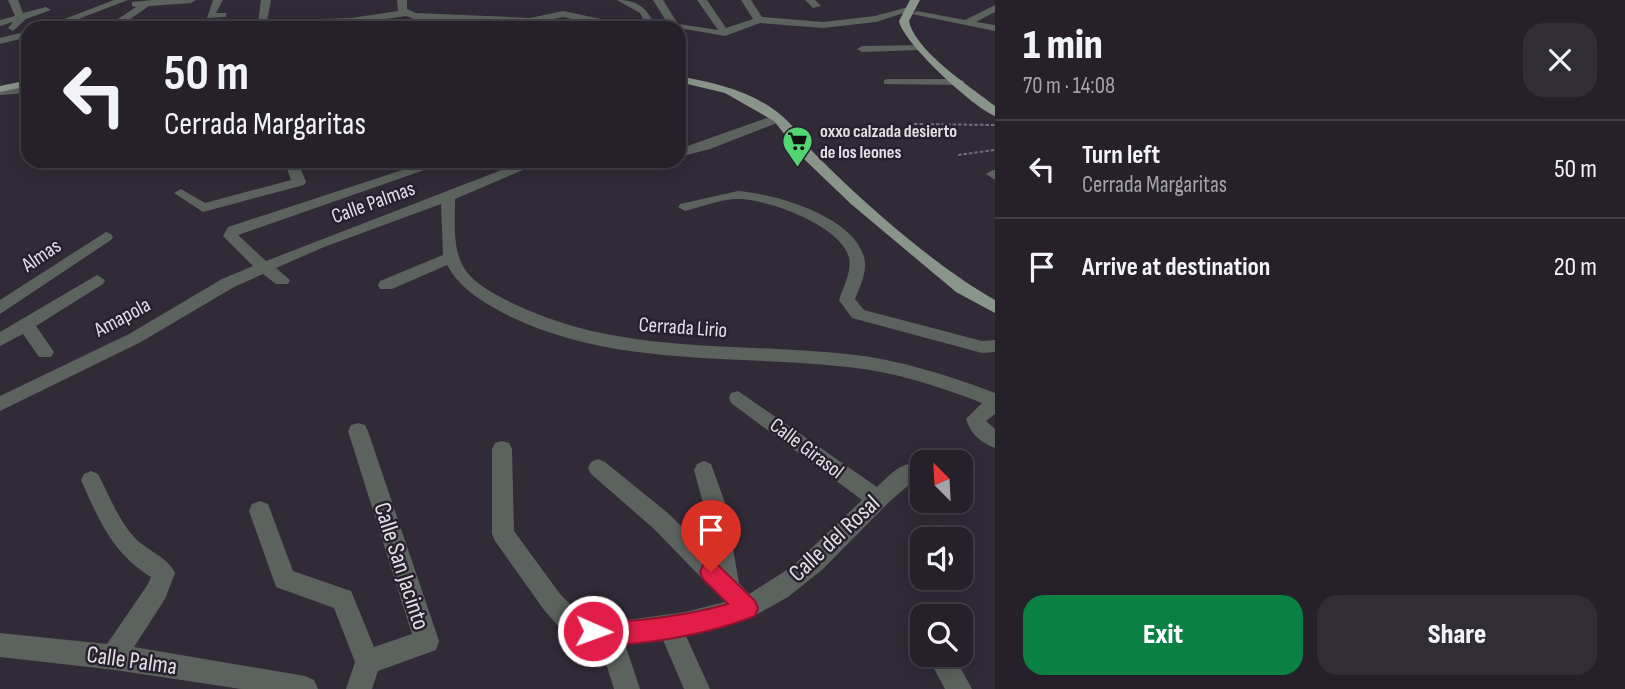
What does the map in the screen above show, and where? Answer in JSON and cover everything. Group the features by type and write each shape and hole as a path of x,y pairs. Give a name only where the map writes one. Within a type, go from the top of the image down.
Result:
{"main road":[{"path":"914,8 904,26 919,47 995,112"},
{"path":"686,81 729,90 778,118 810,157 856,201 962,288 995,307"},
{"path":"2,89 21,85"}],"street":[{"path":"13,0 21,19"},
{"path":"65,21 120,1 145,5 191,0"},
{"path":"218,0 210,16 223,15"},
{"path":"262,21 266,0"},
{"path":"402,0 402,10 414,16 530,21 560,11 600,21"},
{"path":"622,0 644,11 648,21"},
{"path":"658,0 671,21"},
{"path":"702,0 725,33"},
{"path":"746,0 759,20"},
{"path":"120,21 145,5"},
{"path":"505,6 511,20"},
{"path":"686,28 725,33 759,20 823,25 876,19 914,8 995,28"},
{"path":"967,23 995,8"},
{"path":"0,23 46,10"},
{"path":"357,21 407,13"},
{"path":"5,30 21,19"},
{"path":"0,41 21,34"},
{"path":"862,48 919,47"},
{"path":"887,82 959,82"},
{"path":"2,89 21,90"},
{"path":"686,151 778,118"},
{"path":"181,193 203,208 299,182 294,168"},
{"name":"Calle Palmas","path":"282,280 263,267 230,236 233,230 422,168"},
{"name":"Calle Palmas","path":"263,267 520,168"},
{"path":"685,207 741,195 764,200 825,222 853,244 858,261 847,300 858,314 982,347 995,346"},
{"path":"386,285 451,257 448,197"},
{"name":"Almas","path":"0,308 106,237"},
{"name":"Cerrada Lirio","path":"451,257 460,274 476,289 528,320 573,335 632,347 674,351 848,360 922,376 964,388 995,402"},
{"name":"Amapola","path":"0,404 135,338 228,283 263,267"},
{"path":"0,340 97,280"},
{"path":"26,325 46,352"},
{"name":"Calle Girasol","path":"738,398 876,498"},
{"path":"995,402 976,419 978,427 995,440"},
{"name":"Calle San Jacinto","path":"358,431 427,640 368,662"},
{"name":"Calle del Rosal","path":"502,449 503,534 552,602 577,628 609,633 712,620 747,608 800,575 876,498 910,472"},
{"path":"598,468 661,521 747,608"},
{"path":"704,470 714,503 728,589"},
{"path":"92,480 117,536 145,562 164,573 157,591 114,656"},
{"path":"260,512 284,579 343,598 368,662 359,689"},
{"path":"670,627 696,689"},
{"path":"609,633 627,689"},
{"name":"Calle Palma","path":"0,645 114,656 237,682 304,689"},
{"path":"946,667 959,689"}],"path":[{"path":"914,124 995,125"},
{"path":"958,155 995,150"}],"place":[{"name":"oxxo calzada desierto de los leones","path":"797,168"}],"route":[{"path":"593,631 642,631 712,620 747,608 711,572"}]}
